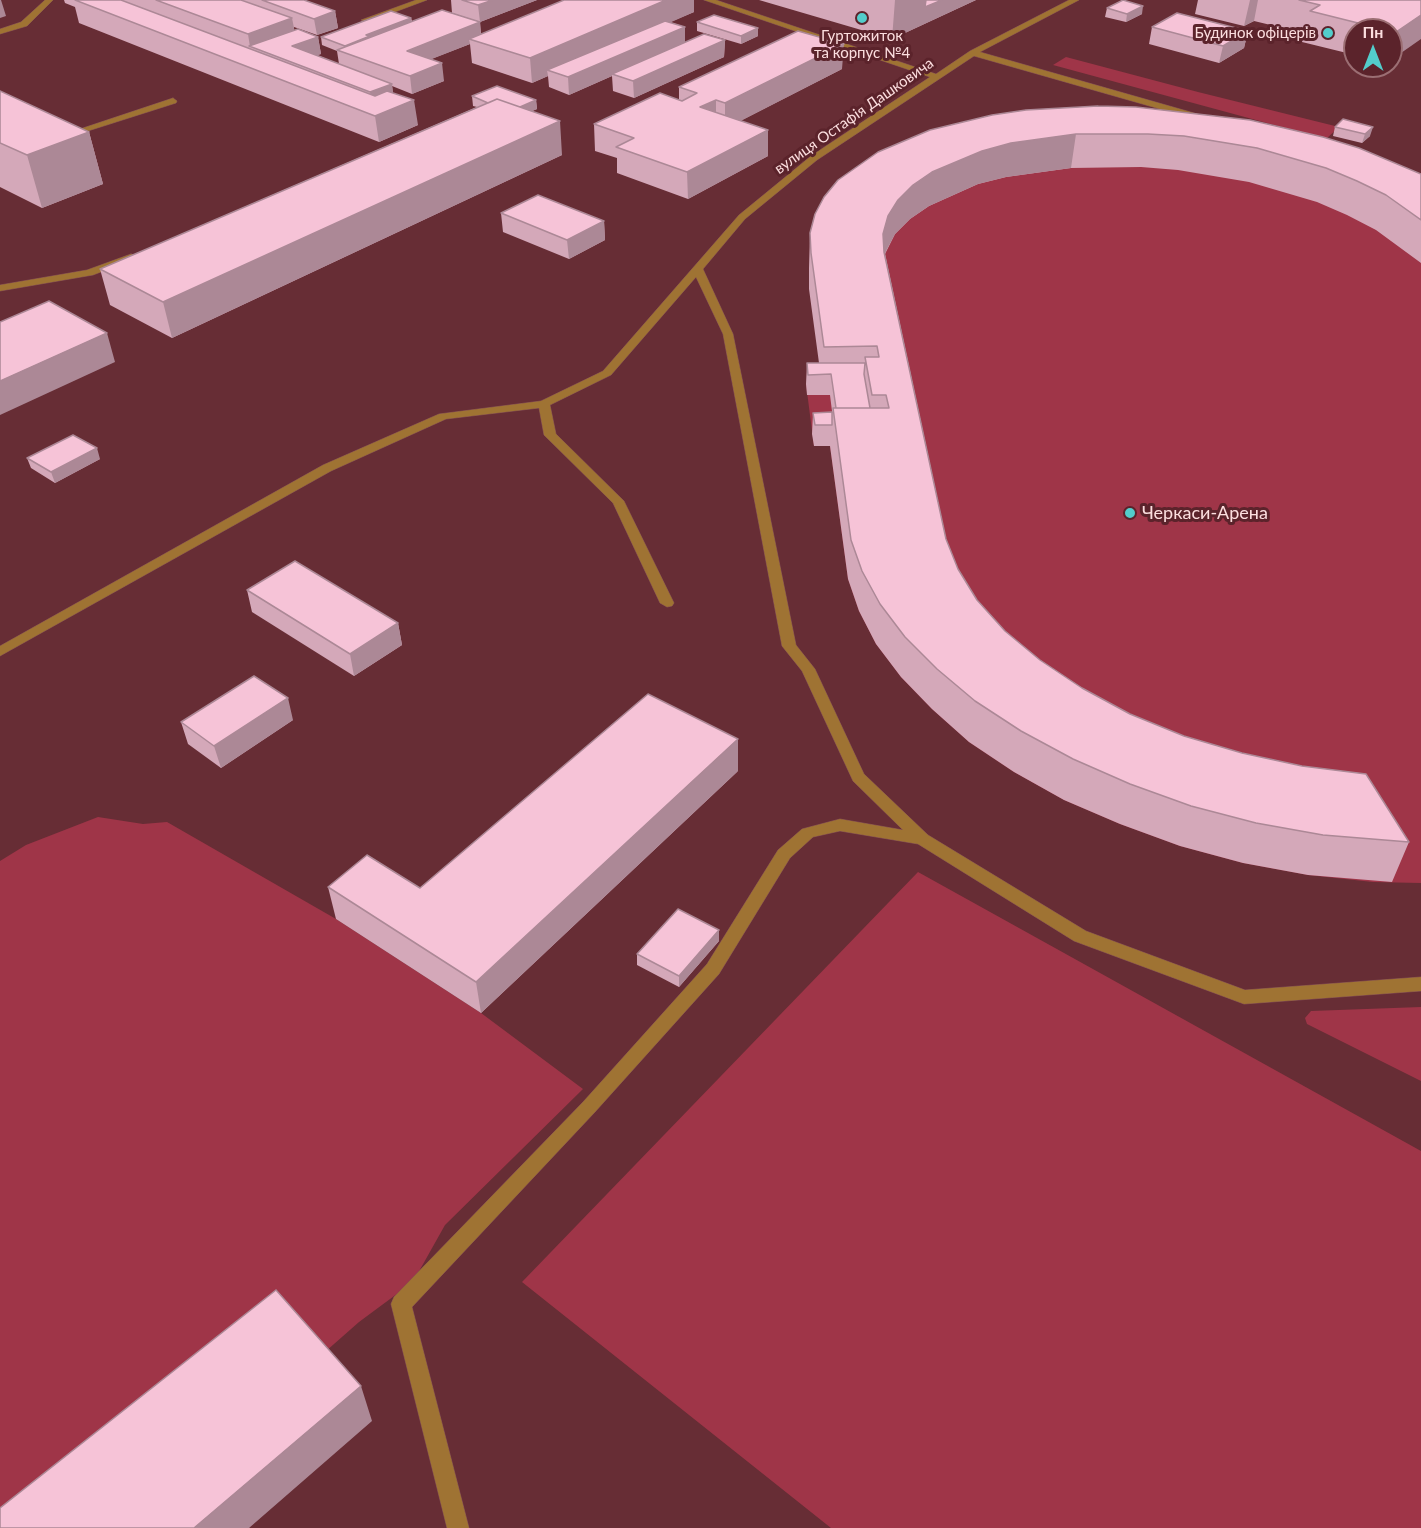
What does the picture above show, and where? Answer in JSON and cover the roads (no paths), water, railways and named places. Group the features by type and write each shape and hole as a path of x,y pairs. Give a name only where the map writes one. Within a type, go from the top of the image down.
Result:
{"street":[{"path":"0,32 24,24 49,0"},
{"path":"364,20 423,0"},
{"path":"708,0 937,76"},
{"name":"вулиця Остафія Дашковича","path":"544,404 607,374 741,217 814,158 973,53 1075,0"},
{"path":"973,53 1206,124 1193,127"},
{"path":"54,138 173,101"},
{"path":"0,288 89,273 144,251"},
{"path":"697,268 728,334 789,646 808,669 858,777 922,838 1080,936 1244,997 1421,984"},
{"path":"0,652 348,459 443,416 544,404 550,435 618,501 667,603"},
{"path":"458,1528 401,1304 589,1107 713,969 784,854 808,833 840,825 922,838"}],"place":[{"name":"Гуртожиток та корпус №4","path":"862,18"},
{"name":"Будинок офіцерів","path":"1328,33"},
{"name":"Черкаси-Арена","path":"1130,513"}]}
